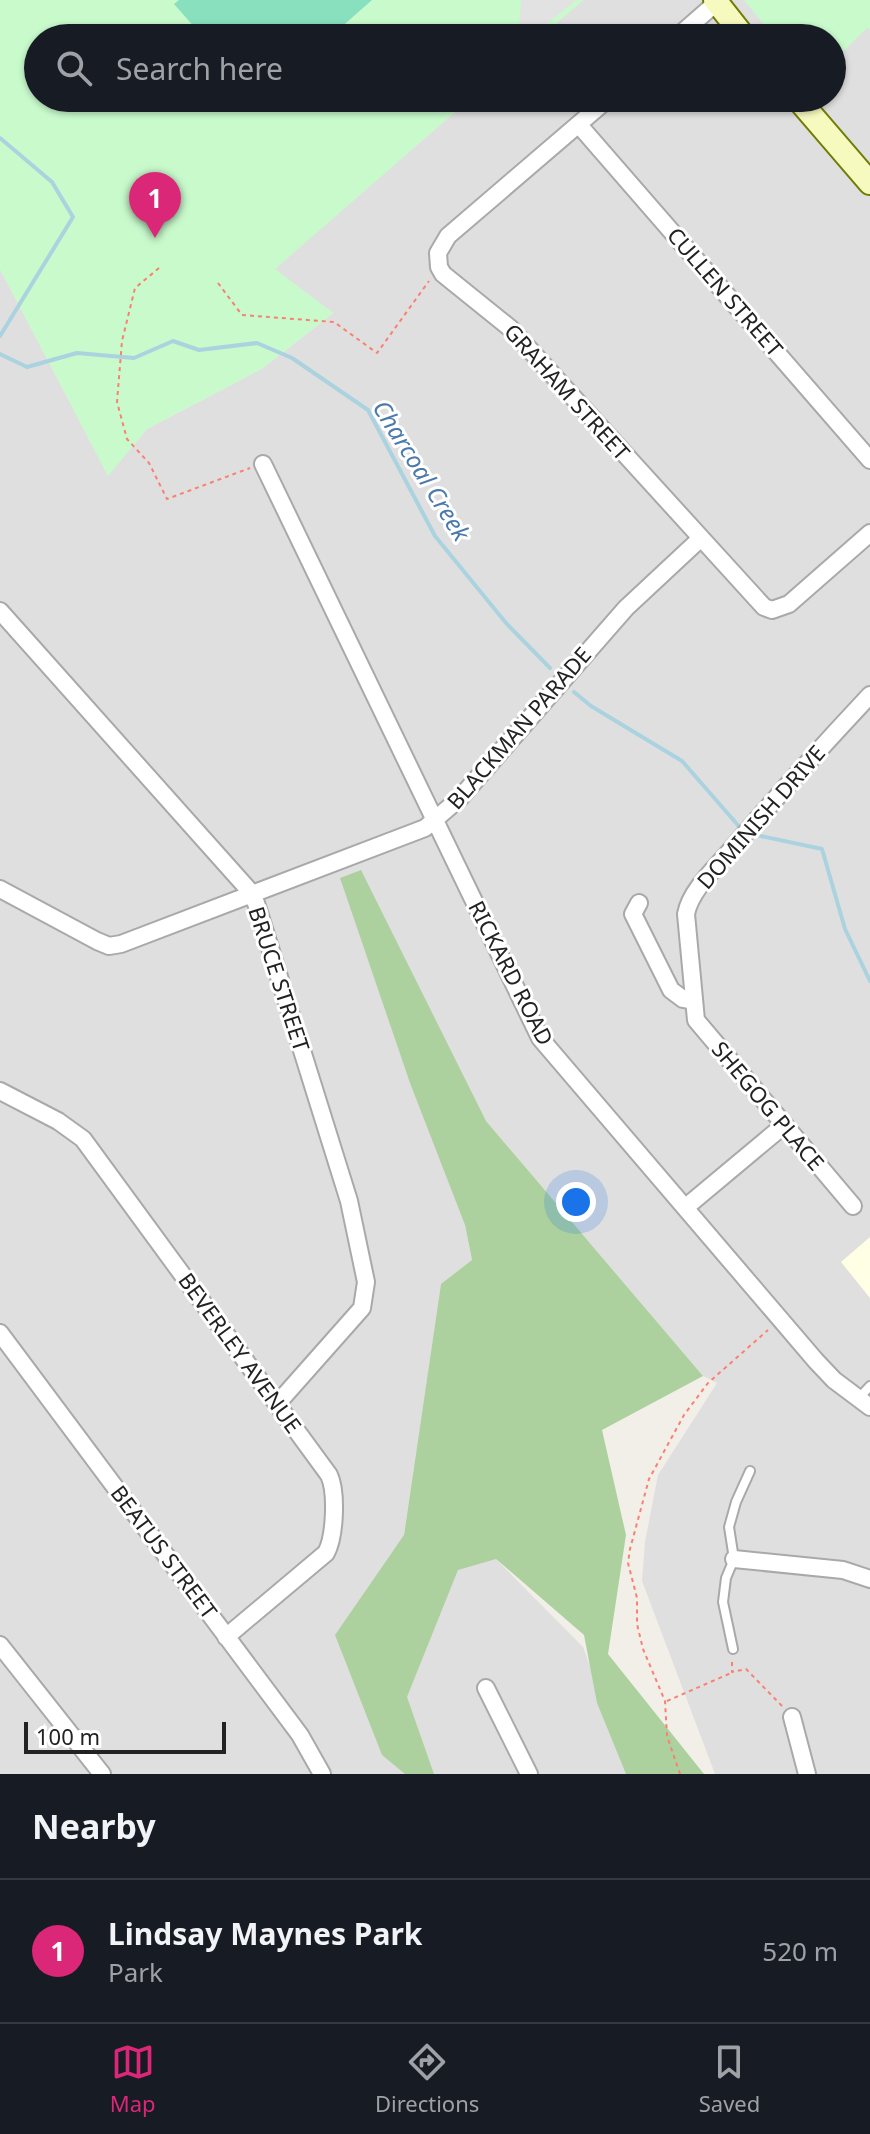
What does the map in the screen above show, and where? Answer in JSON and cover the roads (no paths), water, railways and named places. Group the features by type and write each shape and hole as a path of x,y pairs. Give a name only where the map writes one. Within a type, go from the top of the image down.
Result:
{"street":[{"path":"691,24 716,1 734,24"},
{"path":"579,125 593,112"},
{"path":"809,112 870,183"},
{"name":"GRAHAM STREET","path":"579,125 448,236 438,253 439,267 449,280 510,328 755,601 772,610 789,604 870,533"},
{"name":"CULLEN STREET","path":"579,125 870,460"},
{"name":"RICKARD ROAD","path":"263,464 540,1038 834,1380 864,1403"},
{"name":"BLACKMAN PARADE","path":"0,889 109,946 410,835 435,821 460,798 626,608 700,539"},
{"name":"BRUCE STREET","path":"0,611 256,903 349,1201 366,1282 362,1308 277,1404"},
{"name":"DOMINISH DRIVE","path":"694,1001 688,906 733,848 870,695"},
{"path":"639,903 633,914 671,990 683,999 694,1001"},
{"name":"SHEGOG PLACE","path":"694,1001 696,1020 853,1206"},
{"name":"BEVERLEY AVENUE","path":"0,1091 58,1121 83,1139 329,1475 334,1487 331,1544 326,1553 226,1637"},
{"path":"686,1207 783,1126"},
{"name":"BEATUS STREET","path":"0,1333 300,1735 322,1774"},
{"path":"734,1559 843,1570 870,1579"},
{"path":"0,1645 102,1774"},
{"path":"486,1688 529,1774"},
{"path":"792,1717 807,1774"}],"lane":[{"path":"864,1403 870,1386"},
{"path":"733,1649 723,1602 726,1578 734,1559 730,1539 732,1514 750,1471"}],"waterway":[{"name":"Charcoal Creek","path":"0,138 52,182 73,217 0,336"},
{"name":"Charcoal Creek","path":"0,354 27,367 77,353 134,358 173,341 199,350 257,343 292,358 368,410 435,536 506,623 550,668"},
{"name":"Charcoal Creek","path":"574,692 591,706 682,761 743,831"},
{"name":"Charcoal Creek","path":"751,834 822,849 845,929 870,981"}],"place":[{"name":"Lindsay Maynes Park","path":"155,238"}]}
